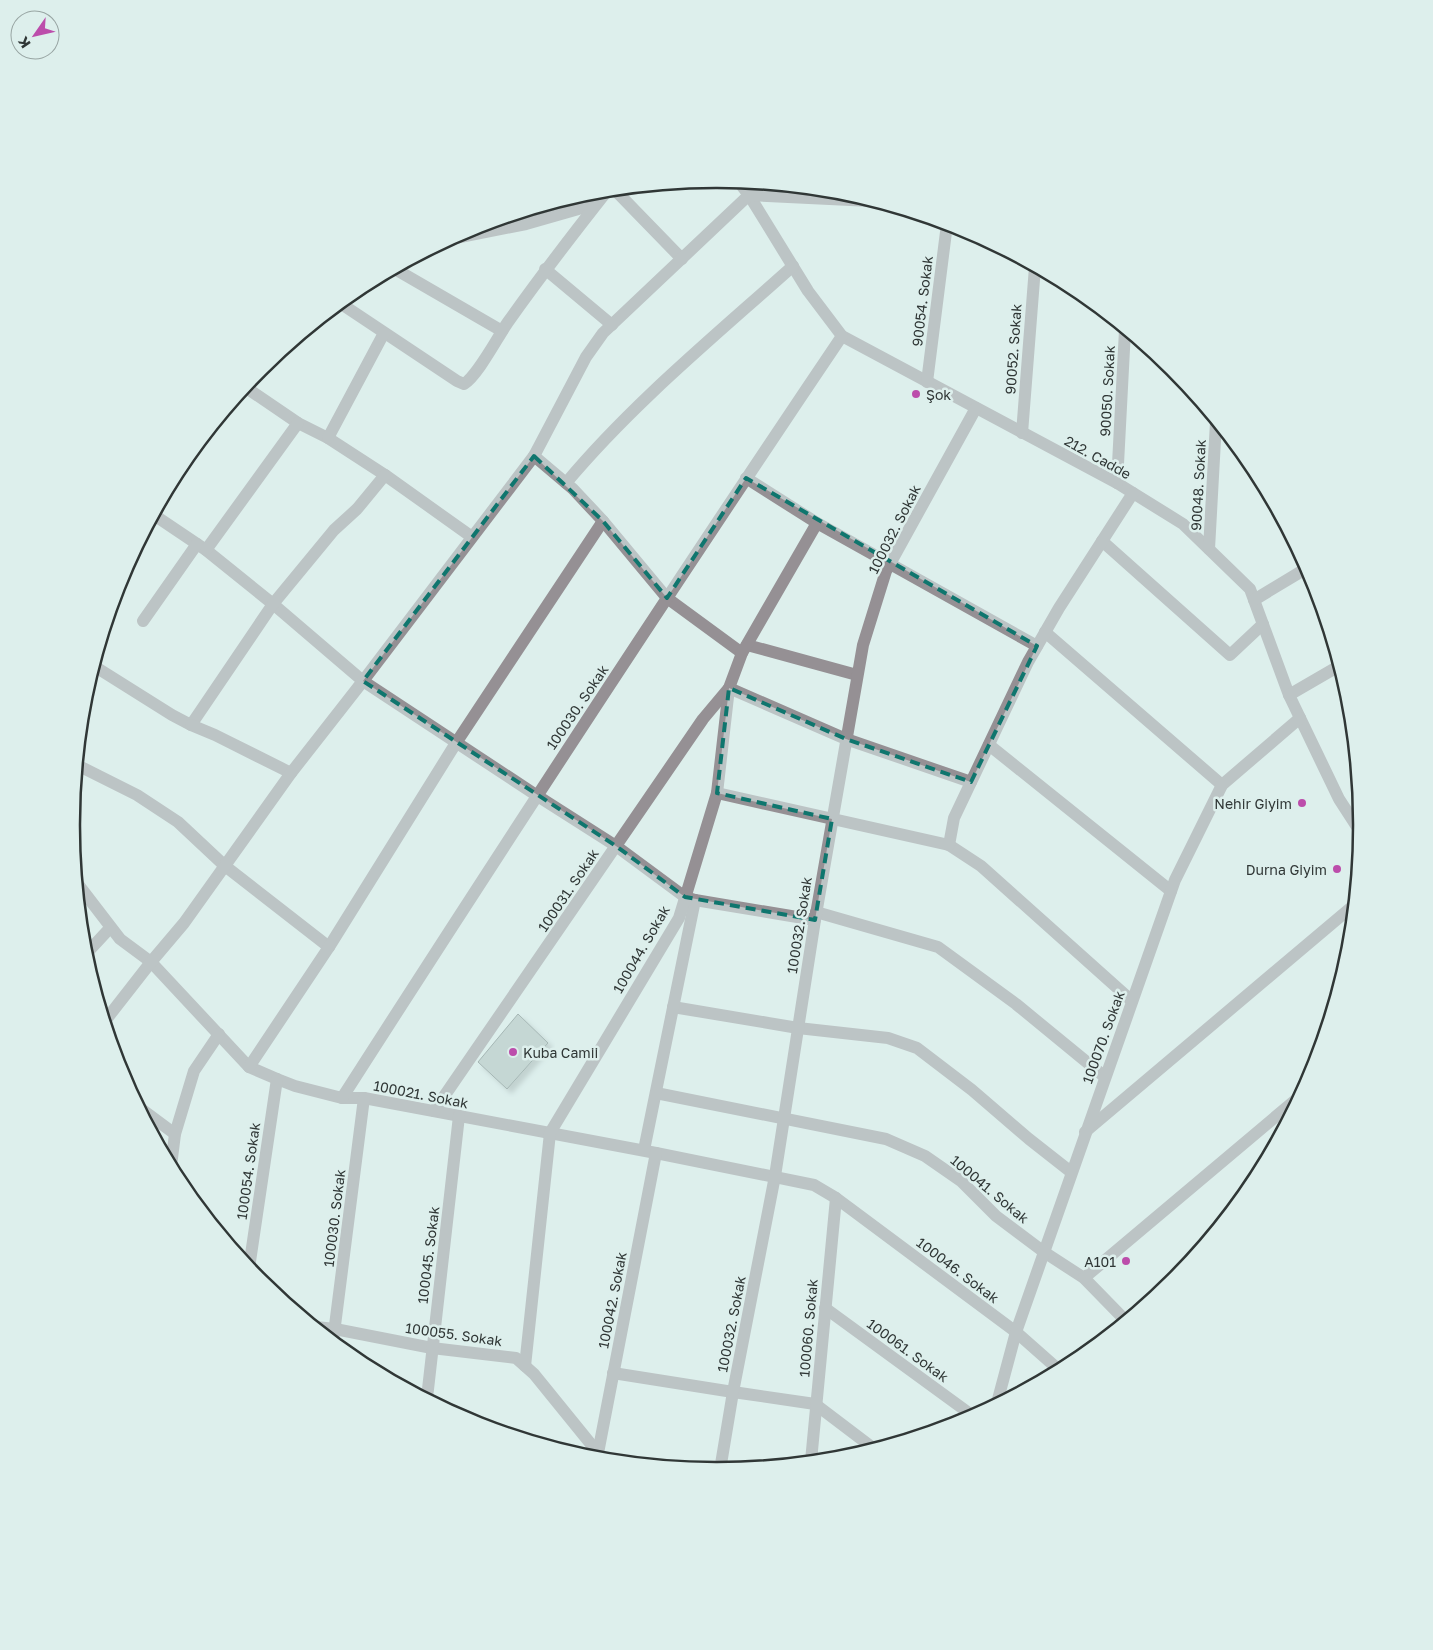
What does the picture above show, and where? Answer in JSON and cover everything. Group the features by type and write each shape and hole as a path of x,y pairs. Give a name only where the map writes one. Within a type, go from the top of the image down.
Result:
{"street":[{"name":"212. Cadde","path":"745,189 808,291 842,336 1117,483 1183,524 1250,588 1289,695 1339,799 1353,820"},
{"path":"110,1015 184,923 291,773 363,682 534,456 586,358 603,333 749,195 817,197"},
{"path":"621,196 682,259"},
{"path":"347,308 464,384 471,380 502,331 546,269 599,200"},
{"path":"487,232 526,224 596,204"},
{"name":"90054. Sokak","path":"927,382 946,232"},
{"path":"566,483 593,451 656,388 793,266"},
{"path":"546,269 612,325"},
{"path":"401,272 502,331"},
{"name":"90052. Sokak","path":"1022,433 1034,274"},
{"path":"328,438 384,333"},
{"name":"100030. Sokak","path":"342,1098 536,795 842,336"},
{"name":"90050. Sokak","path":"1117,483 1125,337"},
{"path":"251,391 298,423 328,438 385,475 472,537"},
{"name":"100032. Sokak","path":"721,1462 732,1392 775,1176 815,916 862,646 886,571 976,408"},
{"path":"143,622 298,423"},
{"name":"90048. Sokak","path":"1209,550 1216,431"},
{"path":"534,456 566,483 603,521 667,598 744,649 857,675"},
{"path":"191,725 273,604 334,530 356,509 385,475"},
{"path":"746,478 817,523 1037,646"},
{"path":"949,845 954,818 1028,662 1133,493"},
{"path":"159,518 201,547 273,604 363,682 616,846 690,898 815,916 938,947 1016,1004 1105,1077"},
{"path":"249,1067 329,948 456,743 603,521"},
{"name":"100044. Sokak","path":"525,1366 550,1133 690,898 718,793 729,688 744,649 817,523"},
{"path":"1102,541 1230,655 1263,624"},
{"path":"1254,600 1301,572"},
{"path":"1045,632 1222,784"},
{"path":"1289,695 1333,669"},
{"path":"100,670 172,715 291,773"},
{"path":"729,688 846,739 971,782"},
{"name":"100031. Sokak","path":"434,1112 703,719 729,688"},
{"name":"100070. Sokak","path":"999,1395 1016,1332 1174,880 1222,784 1300,718"},
{"path":"988,745 1171,891"},
{"path":"82,768 137,795 170,817 225,866 329,948"},
{"path":"718,793 949,845 981,866 1132,1001"},
{"name":"100021. Sokak","path":"83,892 120,939 151,962 249,1067 277,1079 342,1098 364,1098 775,1176 814,1185 836,1198"},
{"name":"100042. Sokak","path":"602,1451 650,1152 656,1093 673,1007 690,898"},
{"path":"1085,1132 1348,910"},
{"path":"92,948 110,928"},
{"path":"673,1007 798,1028 888,1038 917,1048 972,1090 1071,1172"},
{"path":"172,1155 175,1134 194,1071 218,1034"},
{"name":"100054. Sokak","path":"250,1258 277,1079"},
{"name":"100041. Sokak","path":"656,1093 886,1139 925,1156 961,1181 996,1216 1044,1252 1084,1278 1121,1316"},
{"name":"100030. Sokak","path":"334,1334 364,1098"},
{"path":"1084,1278 1287,1107"},
{"path":"151,1116 175,1134"},
{"name":"100045. Sokak","path":"428,1392 460,1116"},
{"name":"100060. Sokak","path":"812,1454 824,1308 836,1198"},
{"name":"100046. Sokak","path":"836,1198 1016,1332 1053,1365"},
{"name":"100061. Sokak","path":"824,1308 965,1411"},
{"name":"100055. Sokak","path":"337,1335 516,1358 534,1374 596,1450"},
{"path":"613,1373 816,1404 867,1443"}],"highlighted area":[{"path":"534,456 603,521 667,598 746,478 1037,646 971,782 846,739 729,688 717,793 832,819 815,920 685,897 616,846 363,681"}],"building":[{"name":"Kuba Camii","path":"518,1014 548,1043 507,1089 478,1062"}],"place":[{"name":"Şok","path":"916,394"},
{"name":"Nehir Giyim","path":"1302,803"},
{"name":"Durna Giyim","path":"1337,869"},
{"name":"Kuba Camii","path":"513,1052"},
{"name":"A101","path":"1126,1261"}]}
